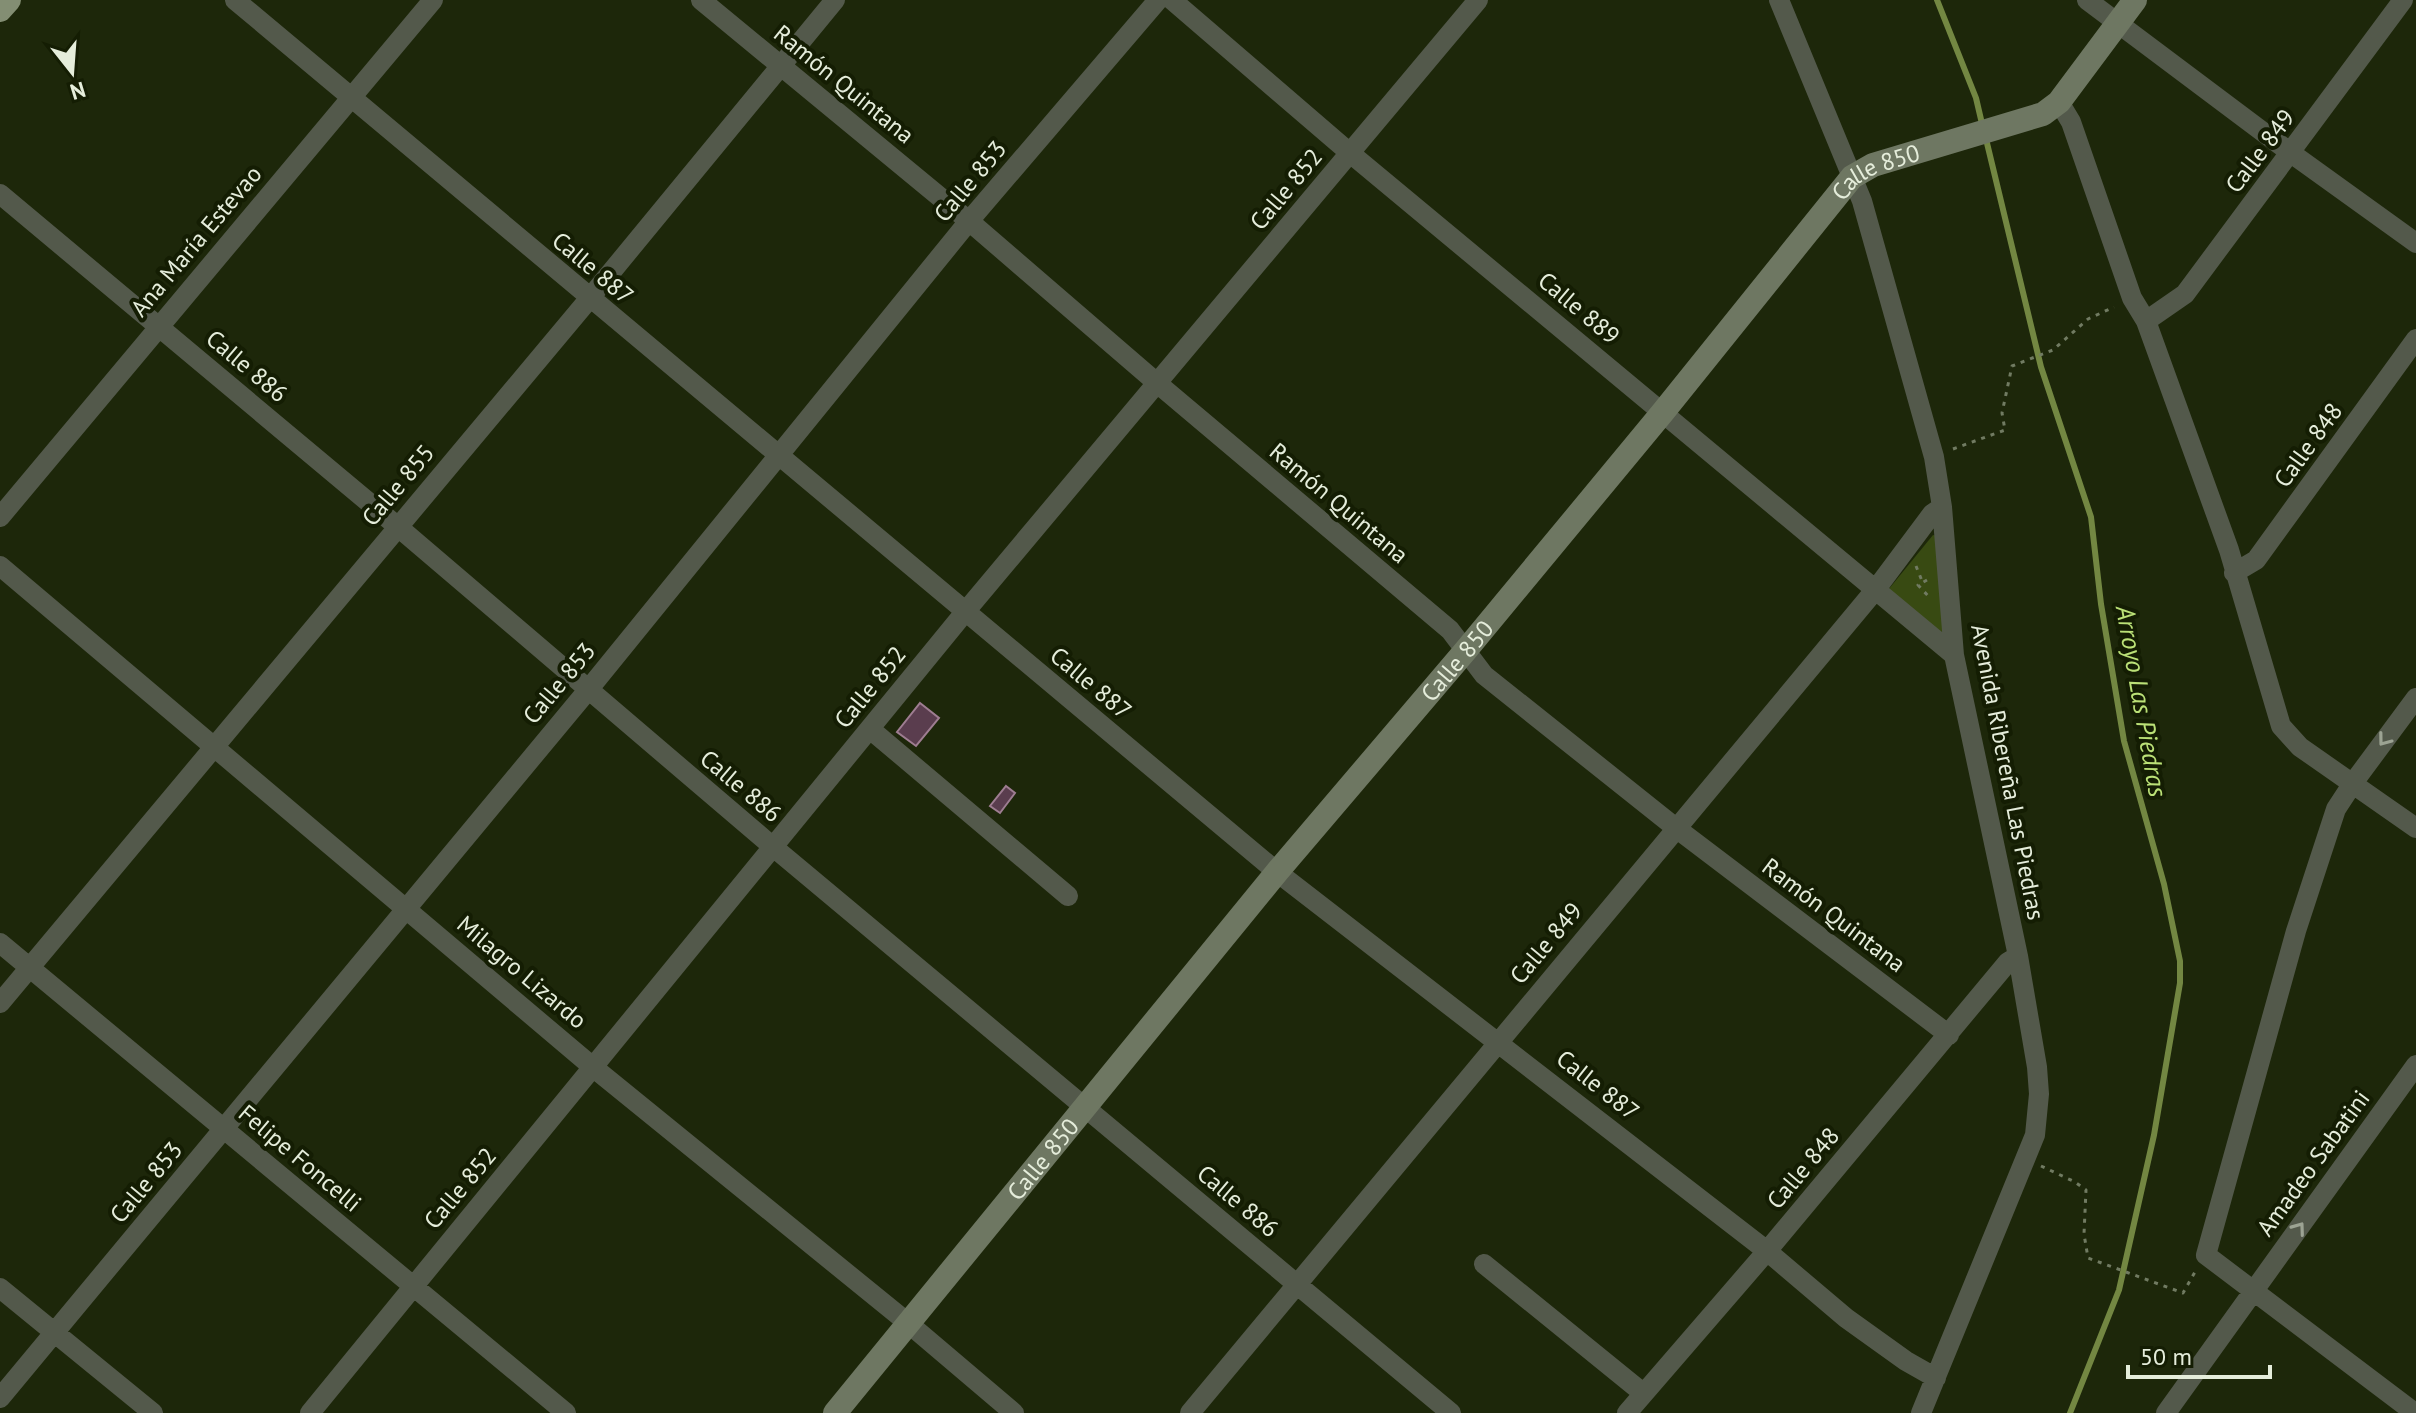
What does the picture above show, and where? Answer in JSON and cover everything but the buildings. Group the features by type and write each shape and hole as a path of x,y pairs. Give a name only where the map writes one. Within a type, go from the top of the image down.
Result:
{"main road":[{"path":"0,10 9,0"},
{"name":"Calle 850","path":"835,1413 1277,872 1663,412 1852,177 1873,165 2043,114 2059,102 2135,0"}],"street":[{"name":"Calle 887","path":"235,0 1277,872 1767,1251 1846,1318 1906,1361 1936,1378"},
{"name":"Ana María Estevao","path":"0,517 433,0"},
{"name":"Ramón Quintana","path":"701,0 969,221 1450,630 1484,675 1676,828 1949,1035"},
{"name":"Calle 855","path":"0,1003 835,0"},
{"name":"Calle 853","path":"0,1398 588,690 969,221 1158,0"},
{"name":"Calle 889","path":"1172,0 1350,153 1954,655"},
{"name":"Calle 852","path":"310,1413 965,612 1478,0"},
{"name":"Avenida Ribereña Las Piedras","path":"1779,0 1862,201 1934,457 1942,507 1954,655 2018,956 2037,1067 2038,1120 2026,1160 1921,1413"},
{"path":"2087,0 2416,243"},
{"name":"Calle 849","path":"2146,321 2185,294 2403,0"},
{"path":"2059,102 2071,122 2132,298 2146,321 2234,573 2281,726 2300,747 2416,828"},
{"name":"Calle 886","path":"0,194 397,526 772,846 1451,1413"},
{"name":"Calle 848","path":"2234,573 2256,560 2416,339"},
{"name":"Calle 849","path":"1190,1413 1876,589 1932,514 1942,507"},
{"name":"Milagro Lizardo","path":"0,566 594,1068 1014,1413"},
{"path":"2415,1413 2206,1255 2296,931 2336,809 2416,698"},
{"path":"870,729 1068,896"},
{"name":"Felipe Foncelli","path":"0,943 566,1413"},
{"name":"Calle 848","path":"1627,1413 1767,1251 2008,962 2018,956"},
{"name":"Amadeo Sabatini","path":"2253,1291 2416,1065"},
{"path":"1484,1264 1643,1393"},
{"path":"0,1288 153,1413"},
{"path":"2166,1413 2253,1291"}],"path":[{"path":"1934,457 2005,430 2002,413 2012,366 2053,350 2088,319 2132,298"},
{"path":"2026,1160 2086,1190 2084,1234 2088,1258 2183,1293 2206,1255"}],"green space":[{"path":"1933,535 1938,536 1945,638 1888,590"}],"waterway":[{"name":"Arroyo Las Piedras","path":"1937,0 1976,98 1983,128"},
{"name":"Arroyo Las Piedras","path":"1986,139 2041,367 2091,517 2101,604 2124,741 2164,884 2180,961 2180,983 2154,1135 2119,1290 2070,1413"}]}
